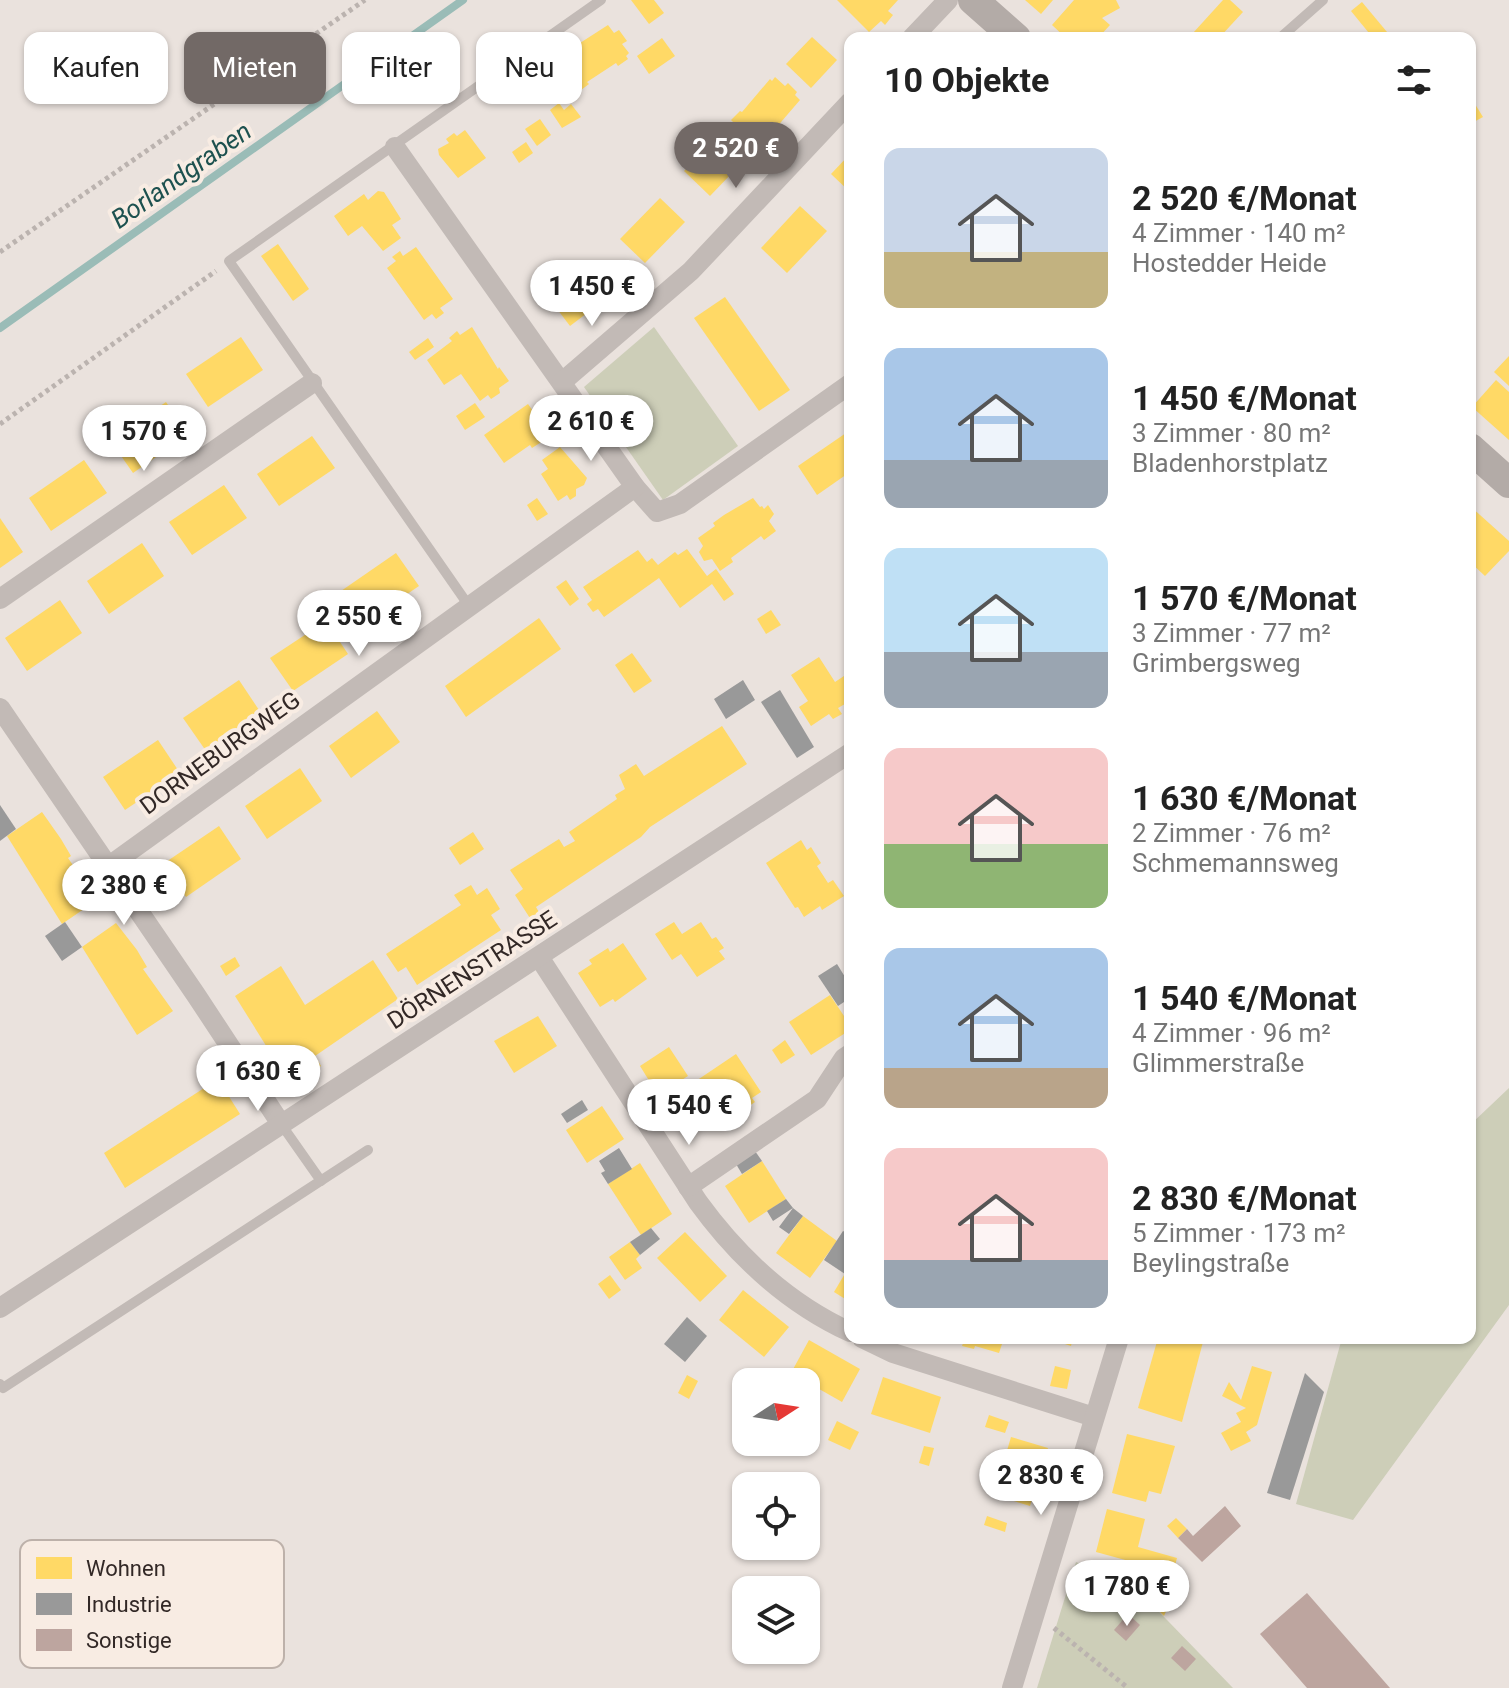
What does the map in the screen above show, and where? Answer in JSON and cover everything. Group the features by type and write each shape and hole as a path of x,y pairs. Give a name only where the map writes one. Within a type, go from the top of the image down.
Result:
{"main road":[{"path":"973,0 1009,32"},
{"path":"1476,453 1509,483"}],"street":[{"path":"918,32 948,0"},
{"path":"562,382 691,271 844,108"},
{"path":"395,147 635,487 657,512 667,510 844,388"},
{"path":"0,599 312,383"},
{"name":"DORNEBURGWEG","path":"109,866 635,487"},
{"path":"0,708 281,1124"},
{"name":"DÖRNENSTRASSE","path":"0,1308 844,757"},
{"path":"539,957 723,1236 759,1273 799,1303 844,1329"},
{"path":"688,1187 817,1099 844,1058"},
{"path":"1012,1688 1117,1344"},
{"path":"895,1345 1094,1417"}],"lane":[{"path":"469,606 229,261 601,0"},
{"path":"1287,32 1323,0"},
{"path":"281,1124 321,1181"},
{"path":"0,1384 3,1388 368,1150"}],"path":[{"path":"0,252 365,0"},
{"path":"0,424 229,261"},
{"path":"1035,1612 1128,1688"}],"green space":[{"path":"654,327 738,446 663,500 584,387"},
{"path":"1509,1088 1509,1305 1353,1520 1296,1504 1340,1344 1476,1344 1476,1119"},
{"path":"1076,1562 1134,1586 1233,1688 1037,1688"}],"building: Wohnen":[{"path":"631,0 654,0 664,13 649,24"},
{"path":"837,0 898,0 888,11 893,15 885,25 881,21 869,32"},
{"path":"1025,0 1053,0 1041,14"},
{"path":"1074,0 1116,0 1120,8 1102,18 1110,25 1104,32 1060,32 1052,25"},
{"path":"1223,0 1230,0 1243,12 1225,32 1194,32"},
{"path":"1362,2 1387,32 1368,32 1351,11"},
{"path":"608,25 614,33 619,30 627,41 622,44 629,53 626,56 628,59 587,82 589,84 582,89 582,42"},
{"path":"812,37 837,60 811,88 786,64"},
{"path":"662,38 675,56 649,74 637,56"},
{"path":"775,77 785,86 788,83 800,100 769,136 767,134 753,148 748,144 745,147 735,138 738,135 729,126 733,122 731,120"},
{"path":"560,104 564,110 571,104 581,117 562,128 550,110"},
{"path":"1476,106 1483,117 1476,121"},
{"path":"540,119 551,135 537,146 525,129"},
{"path":"465,130 486,158 458,178 439,155 438,149 449,143 446,139 454,133 457,136"},
{"path":"526,142 533,153 519,163 512,152"},
{"path":"707,148 733,172 710,196 684,171"},
{"path":"844,160 844,186 831,174"},
{"path":"378,191 384,192 401,219 392,225 401,238 383,251 362,226 348,236 334,216 364,194 368,200"},
{"path":"660,198 685,222 645,263 620,239"},
{"path":"800,206 827,231 787,273 761,248"},
{"path":"278,244 309,289 293,301 261,256"},
{"path":"416,247 453,299 440,308 444,313 436,319 432,314 424,320 387,268 396,261 392,257 400,251 403,256"},
{"path":"594,262 616,291 570,326 548,297"},
{"path":"725,297 790,390 759,411 694,318"},
{"path":"472,327 509,381 491,399 488,395 480,401 461,374 444,385 427,360 452,341 449,338 457,331 460,335"},
{"path":"241,337 263,370 208,407 186,374"},
{"path":"428,338 434,347 415,360 409,352"},
{"path":"1509,356 1509,386 1494,372"},
{"path":"1496,380 1509,392 1509,440 1476,411 1476,402"},
{"path":"166,402 188,435 133,473 110,440"},
{"path":"475,403 485,417 465,430 456,416"},
{"path":"528,404 548,432 541,437 543,441 532,448 530,445 504,463 484,435"},
{"path":"844,434 844,476 817,495 798,466"},
{"path":"312,436 335,468 279,506 257,474"},
{"path":"560,447 587,478 584,485 576,489 576,496 570,500 567,495 558,501 541,474 548,469 542,460"},
{"path":"84,460 107,493 51,531 29,498"},
{"path":"224,485 247,518 192,555 169,522"},
{"path":"537,498 548,514 537,521 527,505"},
{"path":"753,498 764,509 768,505 774,514 769,521 776,531 764,540 761,536 731,558 733,562 720,571 712,559 704,561 699,552 703,546 698,538 724,515"},
{"path":"1476,511 1509,541 1509,551 1485,576 1476,568"},
{"path":"0,518 23,552 0,568"},
{"path":"142,543 164,576 109,614 87,581"},
{"path":"687,549 707,576 716,569 734,594 724,601 712,584 680,608 659,578 604,617 598,609 593,612 587,604 592,600 583,587 638,550 647,562 652,558 658,565 675,552 678,555"},
{"path":"396,553 419,586 363,624 341,591"},
{"path":"566,580 579,599 570,606 556,587"},
{"path":"60,600 82,633 27,671 5,638"},
{"path":"771,610 781,625 766,634 757,619"},
{"path":"539,618 561,649 466,717 445,686"},
{"path":"326,621 348,654 293,691 270,658"},
{"path":"632,653 652,681 634,693 615,665"},
{"path":"819,657 835,682 844,676 844,704 838,708 842,714 833,719 829,714 811,726 799,707 808,701 791,675"},
{"path":"239,680 261,713 206,751 183,718"},
{"path":"377,711 400,742 351,778 329,746"},
{"path":"722,726 747,764 536,907 545,923 537,929 515,895 523,889 510,870 559,839 564,847 575,841 569,832 617,799 615,795 625,789 619,775 636,764 644,776"},
{"path":"158,740 180,773 125,810 103,777"},
{"path":"300,768 322,801 267,839 245,806"},
{"path":"42,812 97,900 62,924 7,836"},
{"path":"219,826 241,859 186,897 163,864"},
{"path":"473,832 484,849 460,865 449,848"},
{"path":"801,840 807,850 811,847 821,863 817,866 828,883 833,880 844,896 804,917 766,863"},
{"path":"471,885 477,895 487,888 500,909 491,915 501,930 417,985 406,967 398,972 386,954 461,905 454,895"},
{"path":"674,922 682,934 701,922 712,939 716,937 724,948 719,951 725,959 697,977 681,954 672,960 655,934"},
{"path":"116,923 137,950 147,967 143,969 173,1011 137,1035 82,947"},
{"path":"623,943 647,979 615,1002 613,999 600,1007 578,973 592,964 589,960"},
{"path":"235,957 240,966 226,976 220,966"},
{"path":"373,960 398,999 315,1056 321,1066 309,1074 302,1064 282,1076 235,996 281,966 305,1005"},
{"path":"830,995 844,1016 844,1034 811,1055 789,1022"},
{"path":"538,1016 557,1046 514,1073 494,1041"},
{"path":"785,1040 795,1055 781,1064 772,1050"},
{"path":"669,1047 688,1076 658,1095 640,1066"},
{"path":"736,1054 761,1092 752,1098 755,1102 744,1110 741,1106 723,1117 711,1098 699,1107 687,1087"},
{"path":"218,1079 240,1114 125,1188 104,1153"},
{"path":"602,1106 624,1139 587,1163 566,1130"},
{"path":"762,1161 786,1199 749,1223 725,1186"},
{"path":"640,1163 672,1214 641,1235 608,1184"},
{"path":"803,1216 837,1241 810,1278 776,1253"},
{"path":"685,1232 727,1276 700,1302 657,1258"},
{"path":"630,1242 640,1255 636,1259 642,1268 625,1280 609,1257"},
{"path":"610,1275 621,1290 609,1299 598,1284"},
{"path":"844,1275 844,1298 834,1292"},
{"path":"743,1290 789,1327 764,1357 719,1320"},
{"path":"809,1340 860,1369 842,1402 820,1389 820,1368 794,1368"},
{"path":"1002,1344 999,1353 975,1346 974,1349 962,1346"},
{"path":"1156,1344 1202,1344 1182,1422 1138,1408"},
{"path":"1055,1366 1071,1370 1067,1389 1050,1386"},
{"path":"1252,1366 1272,1372 1257,1425 1246,1432 1251,1441 1231,1451 1221,1433 1241,1422 1236,1413 1246,1408 1222,1396 1229,1382 1241,1400"},
{"path":"687,1375 698,1381 689,1399 678,1393"},
{"path":"883,1377 941,1397 930,1433 871,1414"},
{"path":"989,1415 1009,1422 1005,1433 985,1427"},
{"path":"837,1421 859,1432 850,1450 828,1440"},
{"path":"1127,1434 1175,1446 1161,1494 1149,1491 1146,1502 1112,1493"},
{"path":"1011,1437 1048,1448 1030,1506 994,1495"},
{"path":"924,1446 934,1448 929,1466 919,1463"},
{"path":"1107,1509 1145,1519 1138,1547 1177,1558 1173,1573 1096,1552"},
{"path":"987,1516 1007,1523 1005,1532 984,1525"},
{"path":"1176,1518 1187,1529 1178,1538 1167,1526"},
{"path":"1163,1581 1172,1585 1168,1594 1173,1596 1164,1616 1145,1597 1151,1586 1159,1590"}],"building: Industrie":[{"path":"743,680 755,700 726,719 714,699"},
{"path":"780,690 814,747 797,758 761,702"},
{"path":"0,805 16,829 0,841"},
{"path":"65,922 82,947 62,961 45,936"},
{"path":"837,964 844,975 844,1002 838,1006 818,976"},
{"path":"582,1100 588,1110 567,1123 561,1114"},
{"path":"619,1148 632,1169 608,1184 601,1173 605,1171 599,1161"},
{"path":"755,1151 762,1161 742,1174 736,1164"},
{"path":"786,1199 793,1208 773,1221 767,1211"},
{"path":"793,1208 803,1216 789,1234 779,1227"},
{"path":"651,1228 660,1239 640,1255 630,1242"},
{"path":"843,1231 844,1232 844,1273 824,1260"},
{"path":"687,1317 707,1336 685,1362 664,1344"},
{"path":"1305,1373 1324,1392 1290,1500 1267,1493"}],"building: Sonstige":[{"path":"1225,1506 1241,1526 1202,1562 1178,1538 1187,1529 1193,1536"},
{"path":"1307,1593 1390,1688 1307,1688 1260,1634"},
{"path":"1128,1614 1140,1625 1126,1641 1114,1630"},
{"path":"1182,1646 1196,1659 1185,1671 1171,1658"}],"waterway":[{"name":"Borlandgraben","path":"0,328 463,0"}]}
